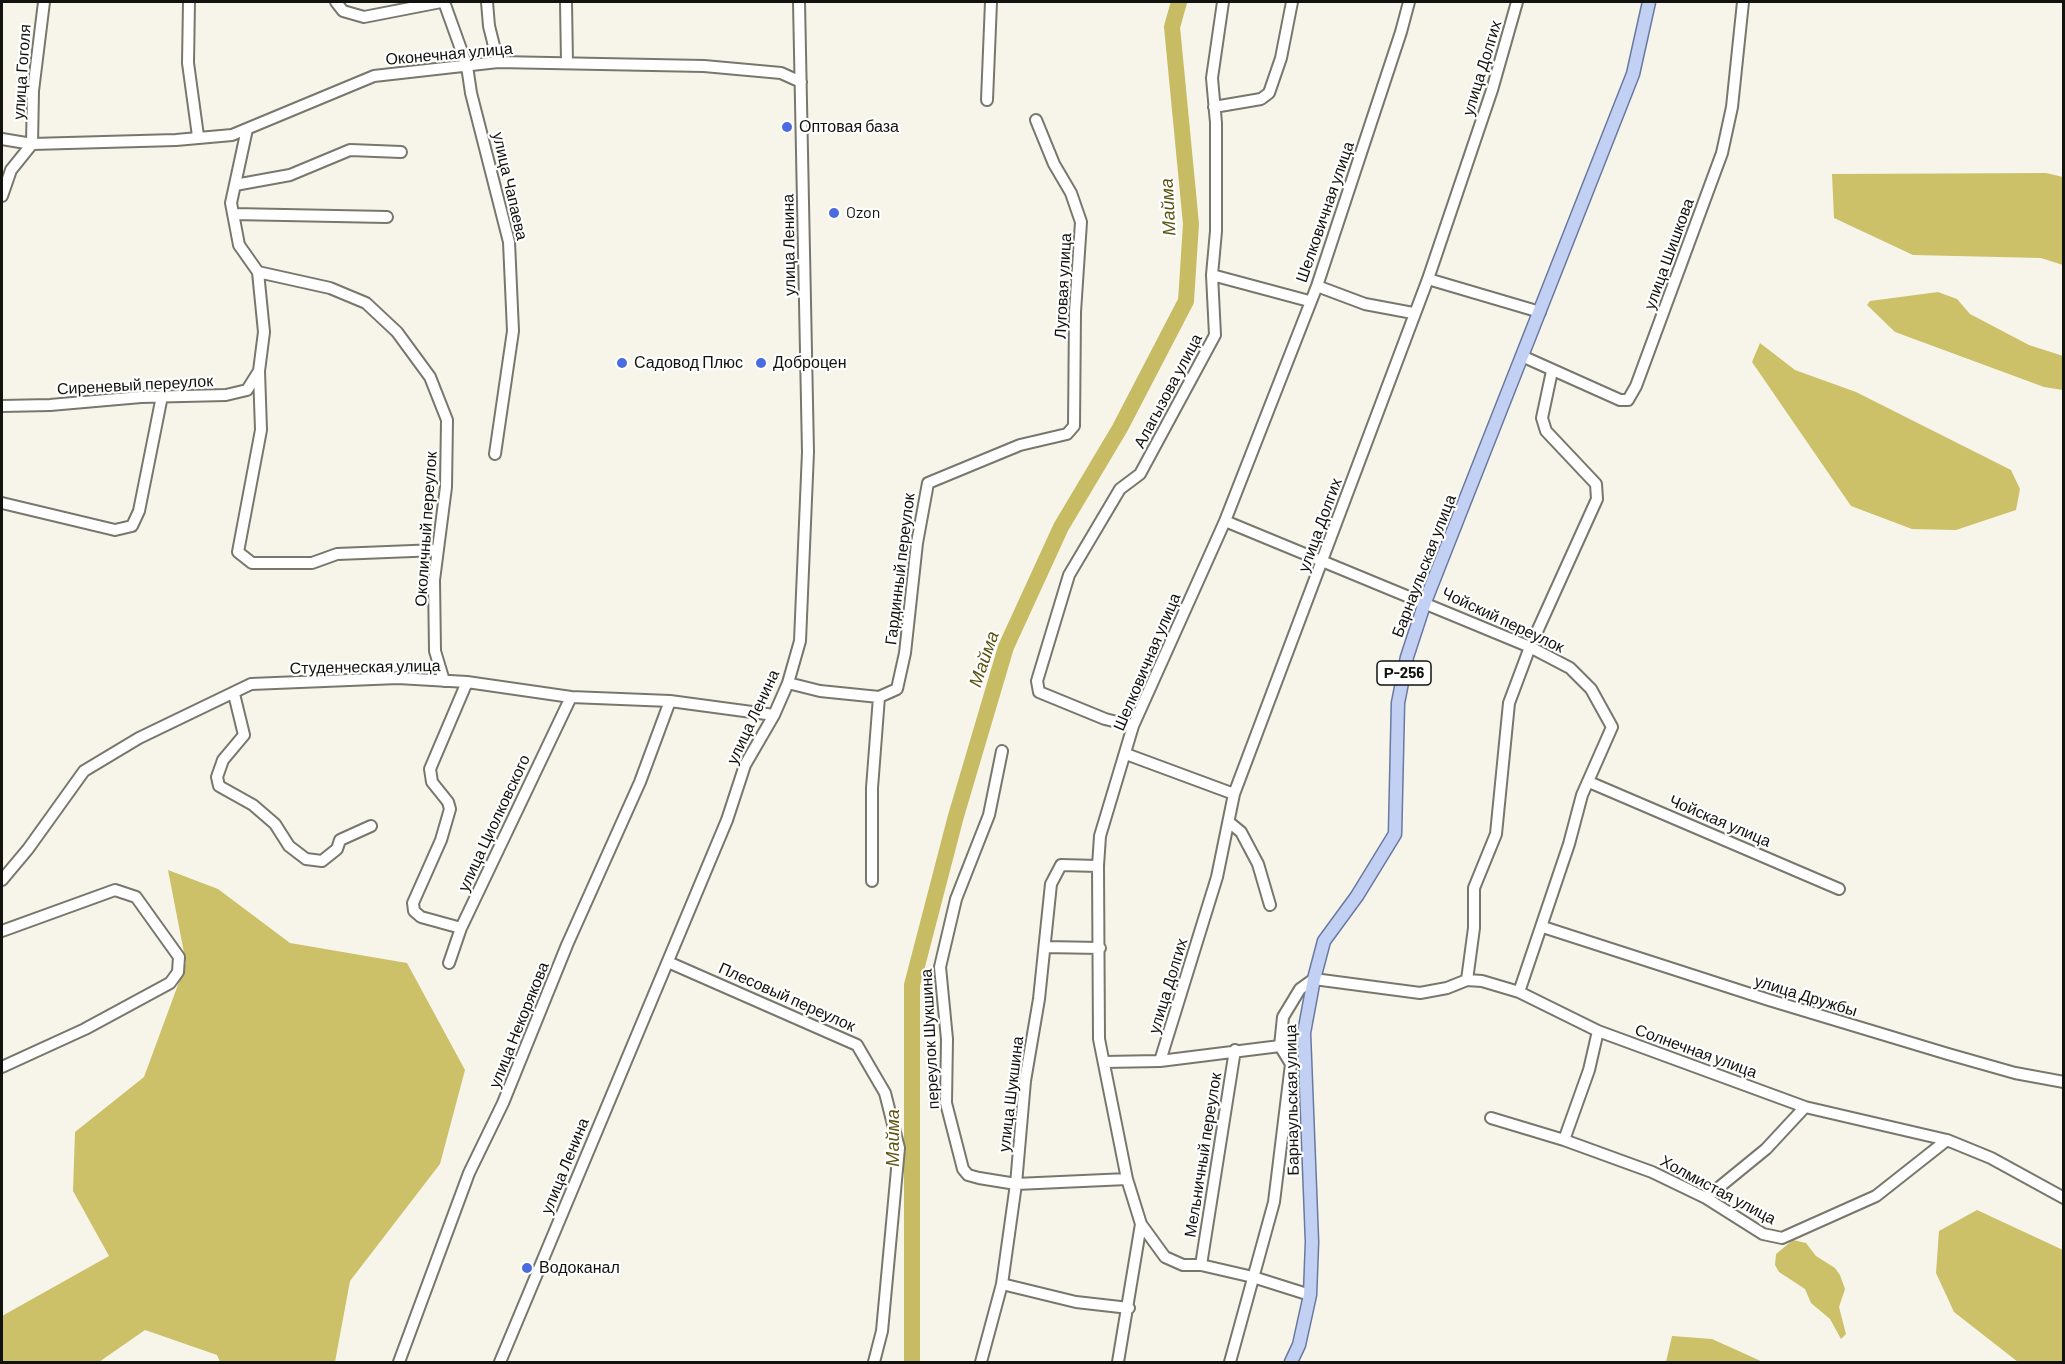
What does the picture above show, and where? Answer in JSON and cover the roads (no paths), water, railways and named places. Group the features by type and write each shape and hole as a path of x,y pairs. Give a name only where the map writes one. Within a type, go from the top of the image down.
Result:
{"main road":[{"name":"Барнаульская улица","path":"1291,1362 1299,1345 1310,1295 1312,1242 1304,1033 1324,941 1357,896 1395,834 1398,703 1407,657 1425,602 1524,357 1633,74 1649,2"}],"street":[{"name":"улица Гоголя","path":"32,144 33,91 44,2"},
{"path":"189,2 188,63 198,136"},
{"path":"336,2 343,11 364,16 442,2"},
{"name":"улица Чапаева","path":"442,2 467,66 471,93 509,242 513,331 495,454"},
{"path":"488,2 489,26 498,62"},
{"path":"566,2 567,63"},
{"name":"улица Ленина","path":"500,1362 727,820 745,765 774,715 788,684 800,641 808,453 799,2"},
{"path":"987,100 991,2"},
{"name":"Алагызова улица","path":"1133,726 1105,719 1040,692 1037,681 1069,575 1120,489 1140,474 1215,335 1212,275 1216,231 1212,78 1223,2"},
{"path":"1214,107 1261,99 1269,93 1281,58 1292,2"},
{"name":"Шелковичная улица","path":"1118,1362 1129,1308 1141,1224 1127,1179 1099,1039 1098,866 1100,836 1133,726 1225,521 1309,301 1317,286 1409,2"},
{"name":"улица Долгих","path":"1160,1061 1210,899 1230,823 1234,794 1323,562 1413,313 1428,279 1492,90 1517,2"},
{"name":"улица Шишкова","path":"1524,357 1620,400 1628,400 1636,386 1722,153 1732,107 1743,2"},
{"name":"Оконечная улица","path":"2,139 32,144 176,140 198,136 232,135 374,76 498,62 704,66 781,73 801,82"},
{"name":"Луговая улица","path":"1036,120 1054,164 1071,193 1081,222 1076,312 1074,426"},
{"path":"247,129 231,203 239,245 258,272 264,332 259,371 261,430 238,552 252,563 312,563 337,554 438,550"},
{"path":"2,196 10,170 32,144"},
{"path":"235,185 290,175 350,150 401,152"},
{"path":"233,214 387,217"},
{"name":"Околичный переулок","path":"258,272 330,288 366,303 398,332 430,377 447,420 446,487 434,580 435,651 444,681"},
{"path":"1212,275 1309,301"},
{"path":"1428,279 1540,312"},
{"path":"1317,286 1365,304 1413,313"},
{"name":"Сиреневый переулок","path":"2,406 162,396 226,395 247,390 259,371"},
{"path":"1467,980 1474,928 1474,888 1496,834 1509,703 1530,647 1597,499 1596,484 1546,431 1542,418 1552,371"},
{"path":"2,503 115,530 132,526 139,512 162,396"},
{"name":"Гардинный переулок","path":"879,697 897,688 905,653 917,543 928,483 1020,445 1067,434 1074,426"},
{"name":"Чойский переулок","path":"1225,521 1530,647 1570,668 1592,689 1612,727 1582,795 1543,927 1519,992"},
{"name":"Студенческая улица","path":"2,880 28,849 84,771 139,738 252,684 398,678 467,682 571,697 670,701 774,715"},
{"path":"461,928 421,917 414,911 413,903 441,840 450,809 448,802 432,782 430,769 467,682"},
{"path":"788,684 820,691 879,697 873,788 872,881"},
{"path":"234,694 244,735 223,760 217,777 219,786 253,805 275,824 289,846 306,859 322,861 337,849 340,840 371,826"},
{"name":"улица Циолковского","path":"449,963 461,928 571,697"},
{"name":"улица Некорякова","path":"399,1362 470,1173 503,1103 567,945 640,782 670,701"},
{"name":"переулок Шукшина","path":"1002,751 989,815 956,899 940,967 947,1039 946,1103 963,1169 969,1175 979,1178 1016,1184"},
{"path":"1126,754 1234,794"},
{"name":"Чойская улица","path":"1588,782 1839,889"},
{"path":"1230,823 1240,832 1258,864 1270,905"},
{"name":"улица Шукшина","path":"981,1362 1002,1284 1016,1184 1025,1082 1045,948 1051,884 1061,865 1098,866"},
{"path":"2,931 115,890 136,897 179,957 178,972 170,983 85,1029 2,1067"},
{"name":"улица Дружбы","path":"1543,927 1769,1000 1948,1054 2015,1073 2064,1082"},
{"path":"1045,948 1100,948"},
{"name":"Плесовый переулок","path":"668,962 857,1044 885,1093 899,1148 882,1331 874,1362"},
{"path":"1230,1362 1274,1202 1291,1064 1280,1046 1283,1017 1300,989 1314,979"},
{"name":"Солнечная улица","path":"1314,979 1419,993 1447,988 1467,980 1482,981 1519,992 1598,1031 1805,1107 1947,1140 1991,1158 2064,1198"},
{"path":"1564,1140 1589,1070 1598,1031"},
{"path":"1104,1062 1160,1061 1280,1046 1304,1033"},
{"name":"Мельничный переулок","path":"1201,1265 1235,1050"},
{"path":"1706,1198 1766,1149 1805,1107"},
{"name":"Холмистая улица","path":"1491,1118 1564,1140 1652,1172 1706,1198 1763,1234 1782,1238 1876,1197 1947,1140"},
{"path":"1016,1184 1127,1179"},
{"path":"1141,1224 1164,1257 1183,1265 1201,1265 1253,1277 1310,1295"},
{"path":"1002,1284 1076,1302 1129,1308"}],"waterway":[{"name":"Майма","path":"912,1362 912,985 956,816 1006,647 1061,527 1120,428 1186,301 1191,224 1172,27 1179,2"}],"place":[{"name":"Оптовая база","path":"787,127"},
{"name":"Ozon","path":"834,213"},
{"name":"Садовод Плюс","path":"622,363"},
{"name":"Доброцен","path":"761,363"},
{"name":"Водоканал","path":"527,1268"}]}
